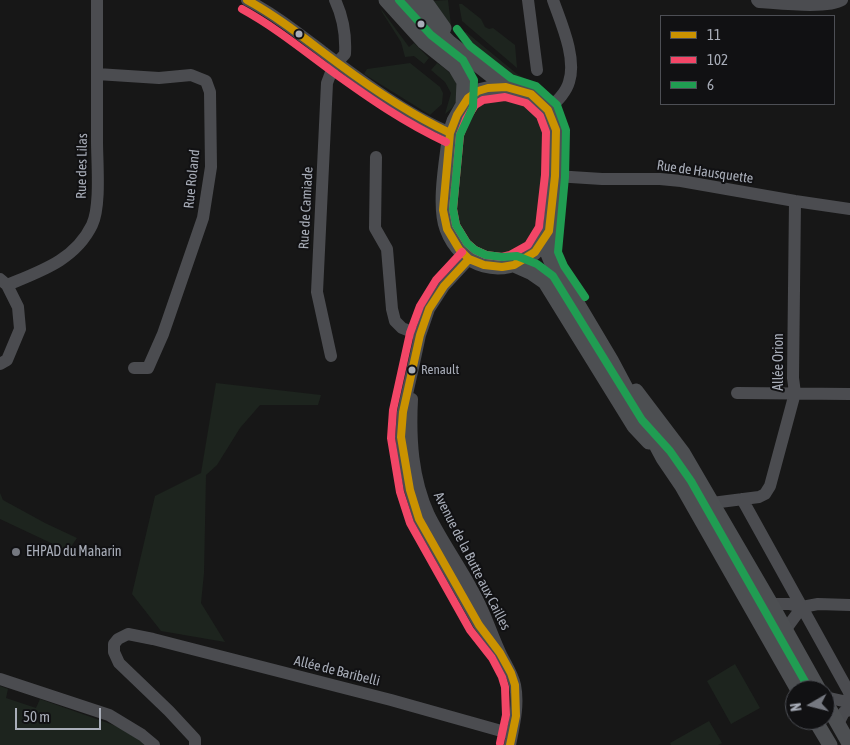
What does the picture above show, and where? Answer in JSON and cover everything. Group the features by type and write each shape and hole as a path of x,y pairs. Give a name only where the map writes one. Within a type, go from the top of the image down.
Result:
{"main road":[{"path":"386,0 424,42 455,67 464,82 463,105"},
{"path":"407,0 450,43 506,87"},
{"path":"424,0 462,53"},
{"path":"549,231 535,252 514,265 502,268 484,265 469,259 459,249 447,229 443,210 450,133 463,105 478,91 506,87 531,94 548,110 556,130 555,176 548,254 555,271 570,291 611,360 663,458 682,486 792,680"},
{"path":"514,265 532,273 545,282 634,426 663,458"},
{"path":"611,360 684,453 814,680"},
{"path":"835,719 850,745"},
{"path":"822,730 830,745"}],"street":[{"name":"Rue des Lilas","path":"4,282 40,271 65,258 81,241 92,225 96,214 97,0"},
{"path":"246,0 262,8 406,111 450,133"},
{"name":"Rue de Camiade","path":"331,356 317,292 326,83 333,67 346,54 341,13 335,0"},
{"path":"528,0 537,70"},
{"path":"758,0 759,2 779,1 825,4 842,0"},
{"path":"548,110 570,82 571,67 569,47 549,1"},
{"name":"Rue Roland","path":"97,74 159,78 191,75 206,81 210,92 211,167 203,218 163,334 148,368 134,368"},
{"path":"376,157 375,228 387,249 392,309 395,321 402,328 420,335"},
{"name":"Rue de Hausquette","path":"555,176 681,181 850,209"},
{"name":"Allée Orion","path":"712,503 759,497 765,494 770,486 795,393 793,378 796,201"},
{"name":"Avenue de la Butte aux Cailles","path":"469,259 444,286 429,309 420,335 414,363 412,436 414,462 419,488 429,514 481,607 500,653 511,673 515,685 516,716 511,739"},
{"path":"0,364 7,360 20,329 18,307 4,282"},
{"path":"737,393 850,394"},
{"path":"742,499 849,692 850,699 843,702 835,700"},
{"path":"771,604 789,604 802,608 818,604 850,605"},
{"path":"786,629 802,608"},
{"name":"Allée de Baribelli","path":"196,745 195,740 169,711 120,663 114,652 114,644 118,639 128,634 152,639 430,710 511,739"},
{"path":"0,679 109,714 154,745"},
{"path":"838,724 844,712 850,710"}],"shaded area":[{"path":"448,0 451,25 431,1"},
{"path":"459,4 462,4 481,19 485,27 493,28 515,45 517,68 462,21"},
{"path":"381,9 409,47 414,43 429,58 424,64 414,56 405,57 401,42"},
{"path":"466,32 517,74 530,81 530,86 499,74 459,35"},
{"path":"410,63 440,87 443,93 442,104 430,115 364,74 367,69"},
{"path":"437,63 450,74 458,87 457,101 445,114 451,93 445,82 431,70"},
{"path":"504,97 519,101 535,112 545,132 539,227 532,239 524,246 512,253 498,256 483,253 471,247 463,238 455,215 455,188 460,135 465,119 482,104"},
{"path":"216,383 321,395 318,405 260,405 240,428 217,465 206,475 204,573 201,603 225,642 161,631 132,594 155,496 201,473"},
{"path":"0,493 3,500 77,538 68,551 0,519"},
{"path":"735,664 760,708 731,724 707,681"},
{"path":"0,686 8,689 6,698 36,708 40,699 119,727 146,745 0,745"},
{"path":"709,721 722,743 718,745 671,745 670,743"}],"transit line":[{"name":"11","path":"247,0 283,22 379,92 407,110 450,133"},
{"name":"6","path":"399,0 431,35 463,60 474,80 473,107 460,135 453,209 456,225 467,243 475,250 486,255 517,256 537,264 553,276 642,420 670,451 691,481 804,680"},
{"name":"102","path":"242,9 277,31 388,110 446,142"},
{"name":"6","path":"457,29 470,46 511,78 536,86 557,105 566,130 565,177 558,252 564,266 585,297"},
{"name":"11","path":"506,87 531,94 548,110 556,130 555,176 549,231 535,252 514,265 502,267 484,265 469,259 459,249 447,229 443,210 450,133 457,115 468,98 478,91 488,88 506,87"},
{"name":"102","path":"505,97 526,103 540,116 546,132 545,175 539,227 528,245 510,255 502,257 486,255 475,250 467,243 456,225 453,209 460,135 466,119 475,105 483,100 505,97"},
{"name":"102","path":"462,252 436,280 420,306 410,333 393,410 391,438 400,492 410,523 470,630 492,658 502,677 505,687 506,715 500,743"},
{"name":"11","path":"469,259 444,286 429,309 420,335 403,412 401,437 410,490 419,519 479,625 500,653 511,673 515,685 516,716 510,745"}],"place":[{"name":"Renault","path":"412,370"},
{"name":"EHPAD du Maharin","path":"16,552"}]}
